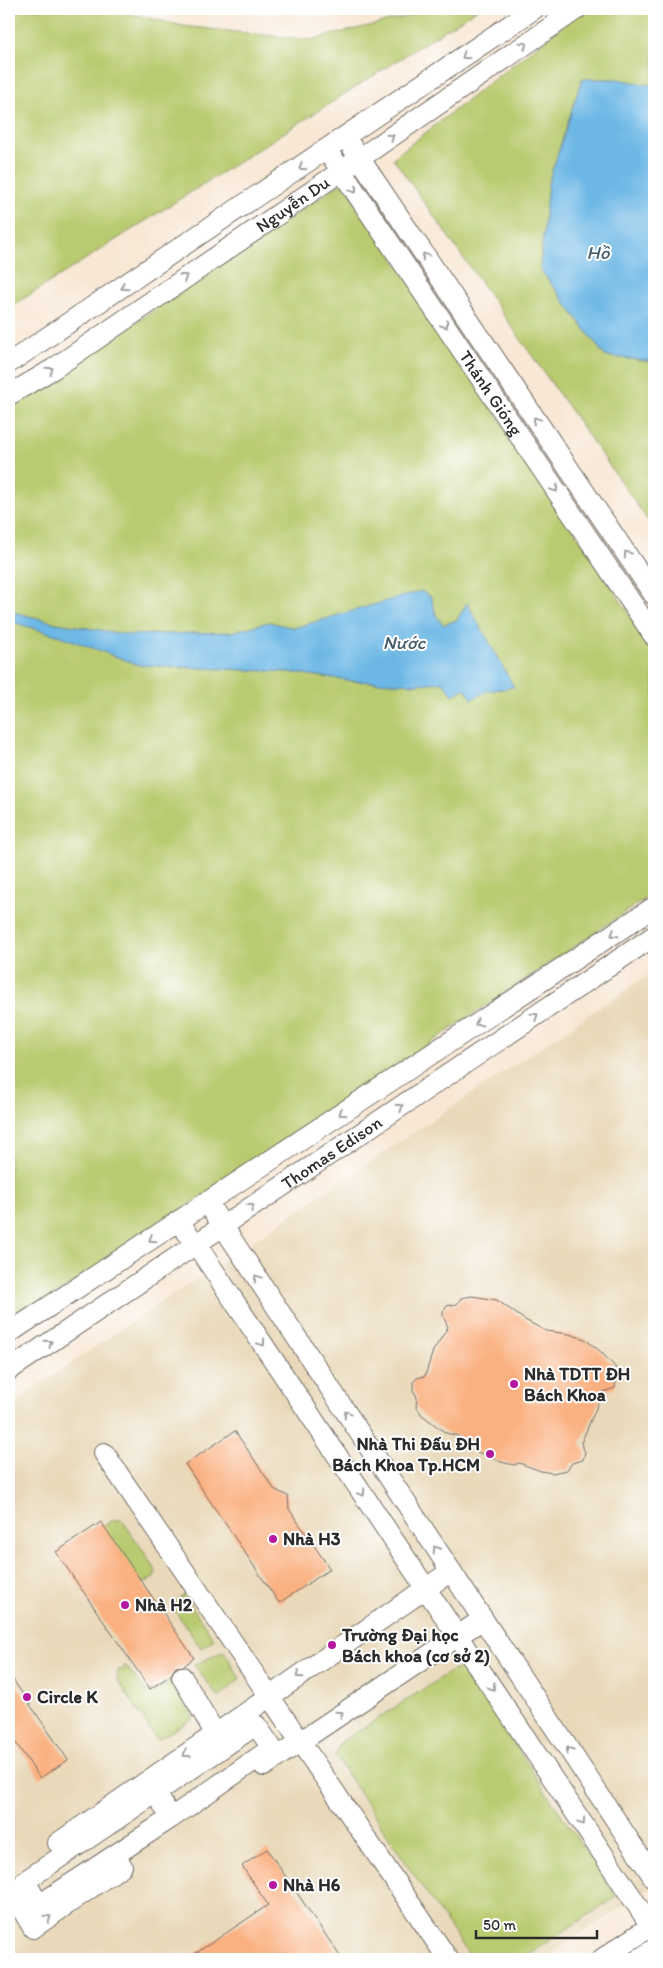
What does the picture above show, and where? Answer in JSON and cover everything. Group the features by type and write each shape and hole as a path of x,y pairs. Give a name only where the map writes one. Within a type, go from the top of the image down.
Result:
{"street":[{"name":"Nguyễn Du","path":"9,363 534,9"},
{"name":"Nguyễn Du","path":"9,395 341,171 576,9"},
{"name":"Thánh Gióng","path":"345,137 654,595"},
{"name":"Thánh Gióng","path":"327,150 654,636"},
{"path":"54,334 70,355"},
{"path":"540,466 559,454"},
{"name":"Thomas Edison","path":"9,1333 654,907"},
{"name":"Thomas Edison","path":"9,1370 654,936"},
{"path":"207,1202 654,1878"},
{"path":"178,1221 196,1244 653,1925 602,1959"},
{"path":"300,1400 325,1381"},
{"path":"104,1453 448,1959"},
{"path":"9,1877 451,1571"},
{"path":"9,1887 33,1928 300,1741 483,1619"},
{"path":"182,1676 215,1734"},
{"path":"256,1725 272,1748 171,1818 38,1905 25,1882 256,1725"},
{"path":"560,1788 584,1772"},
{"path":"156,1793 171,1818"},
{"path":"639,1959 654,1949"}],"shaded area":[{"name":"Trường Đại học Bách khoa (cơ sở 2)","path":"654,971 654,1885 544,1959 9,1959 9,1405"}],"green space":[{"path":"9,9 110,9 183,26 310,40 406,17 425,9 478,9 9,308"},
{"path":"584,9 654,9 654,86 618,79 582,79 548,184 540,269 605,356 654,362 654,529 393,158"},
{"path":"343,182 654,651 654,893 9,1326 9,621 60,636 139,665 289,672 354,681 416,684 443,682 453,695 465,688 472,698 487,691 513,687 467,604 457,620 443,625 436,615 431,597 294,628 269,622 231,632 130,635 56,623 9,611 9,408"},
{"path":"114,1520 122,1520 153,1565 156,1572 154,1578 140,1584 100,1528"},
{"path":"184,1595 214,1639 201,1648 171,1605"},
{"path":"224,1651 240,1679 219,1698 194,1665"},
{"path":"125,1665 147,1692 156,1691 170,1682 194,1718 157,1740 117,1679 118,1670 123,1670"},
{"path":"463,1667 616,1897 521,1959 472,1959 335,1756 341,1742 450,1672"}],"water":[{"name":"Hồ","path":"582,79 618,79 654,86 654,362 605,356 540,269 548,184"},
{"name":"Nước","path":"421,591 431,597 436,615 443,625 457,620 467,603 514,687 487,691 472,699 465,688 453,695 443,682 416,684 354,681 289,672 139,665 60,636 9,621 9,611 56,623 130,635 231,632 269,622 294,628"}],"building":[{"name":"Nhà TDTT ĐH Bách Khoa","path":"472,1296 497,1300 525,1320 546,1331 569,1334 585,1339 616,1368 613,1370 616,1382 615,1388 603,1392 581,1443 585,1452 583,1460 572,1463 567,1470 552,1473 541,1471 519,1463 514,1465 501,1462 477,1452 458,1436 446,1433 422,1415 416,1406 417,1397 413,1390 413,1382 417,1378 425,1376 433,1351 448,1327 443,1311 447,1306 457,1304 461,1298"},
{"name":"Nhà H3","path":"235,1431 274,1489 288,1496 289,1509 330,1569 279,1603 185,1464"},
{"name":"Nhà H2","path":"101,1522 194,1658 184,1666 176,1667 171,1675 150,1689 56,1552"},
{"path":"9,1674 68,1760 40,1778 9,1733"},
{"name":"Nhà H6","path":"267,1849 342,1959 187,1959 268,1905 242,1866"}],"place":[{"name":"Nhà TDTT ĐH Bách Khoa","path":"514,1384"},
{"name":"Nhà Thi Đấu ĐH Bách Khoa Tp.HCM","path":"490,1454"},
{"name":"Nhà H3","path":"273,1539"},
{"name":"Nhà H2","path":"125,1605"},
{"name":"Trường Đại học Bách khoa (cơ sở 2)","path":"332,1645"},
{"name":"Circle K","path":"27,1697"},
{"name":"Nhà H6","path":"273,1885"}]}
